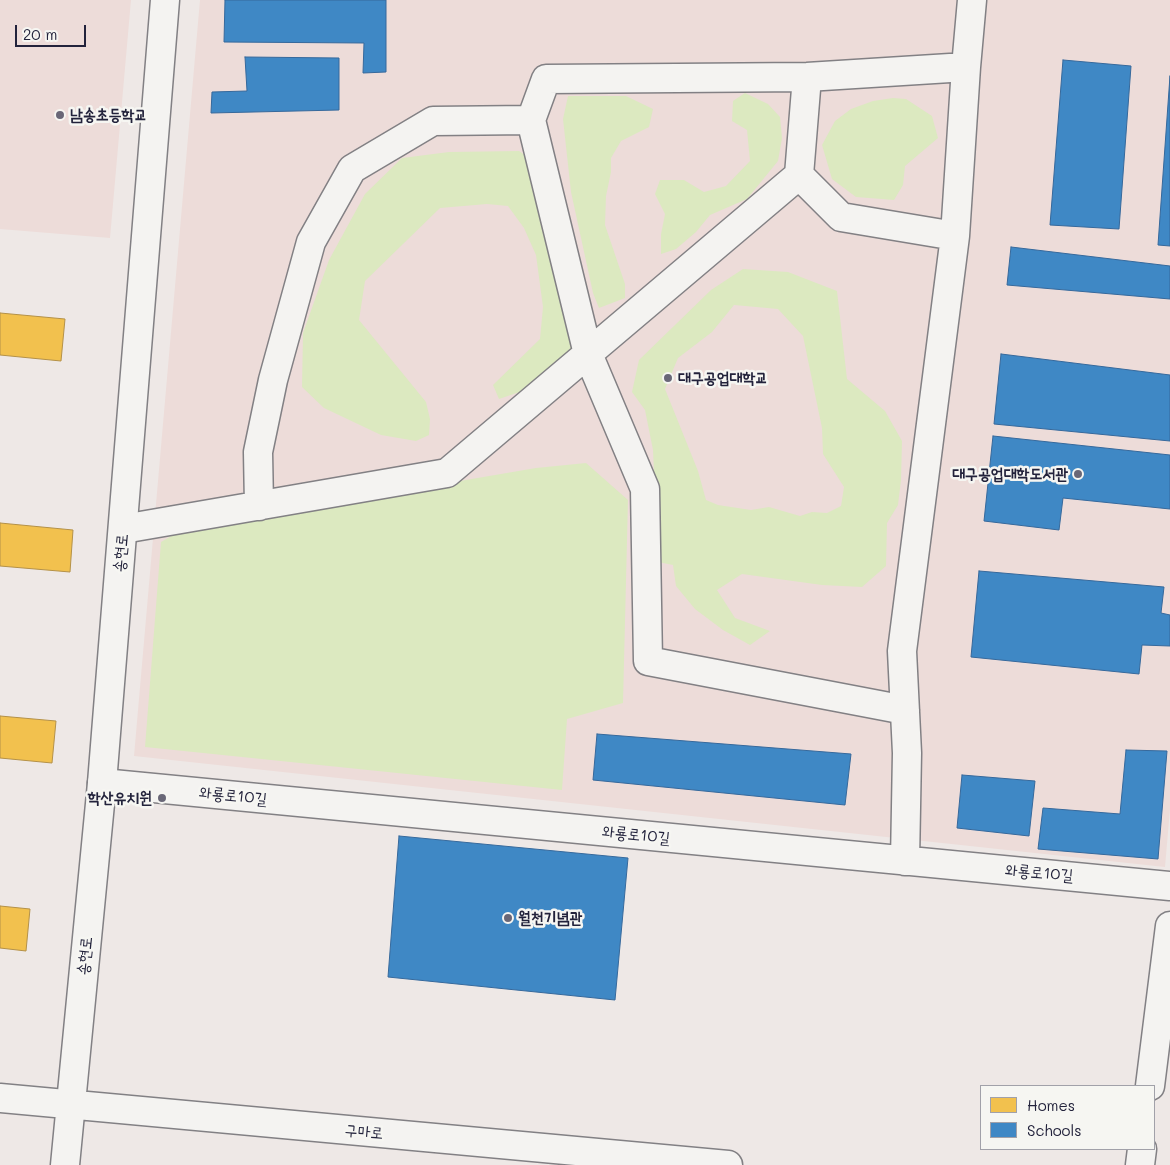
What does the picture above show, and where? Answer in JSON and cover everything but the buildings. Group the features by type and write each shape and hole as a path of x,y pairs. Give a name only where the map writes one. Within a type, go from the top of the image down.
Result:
{"street":[{"name":"송현로","path":"64,1165 102,783 166,0"},
{"path":"905,860 907,753 902,651 955,236 972,0"},
{"path":"905,710 648,660 645,488 588,354 531,120 546,79 807,77 966,68"},
{"path":"123,529 447,473 799,175 807,77"},
{"path":"259,506 258,452 273,380 311,242 352,169 433,121 531,120"},
{"path":"799,175 841,218 955,236"},
{"name":"와룡로10길","path":"102,783 1170,886"},
{"path":"1150,1085 1170,926"},
{"name":"구마로","path":"0,1098 629,1160 728,1165"},
{"path":"1140,1165 1142,1150"}],"shaded area":[{"name":"남송초등학교","path":"0,0 131,0 110,238 0,229"},
{"name":"대구공업대학교","path":"200,0 1170,0 1170,809 1165,867 134,756"}],"green space":[{"path":"745,93 768,104 780,117 782,138 778,161 747,199 710,215 696,232 676,249 661,254 661,234 665,214 655,194 660,180 684,180 704,192 726,186 750,161 747,130 732,121 733,101"},
{"path":"568,96 626,96 653,109 649,127 621,141 611,158 611,172 606,196 605,225 625,284 625,298 599,308 593,293 571,192 563,119"},
{"path":"893,98 906,99 932,116 938,138 905,166 903,185 894,200 856,197 832,179 822,145 835,121 851,109 873,101"},
{"path":"519,151 529,158 572,351 543,384 499,399 493,385 540,339 543,307 536,255 524,228 508,206 487,204 440,208 365,281 359,320 426,402 430,419 429,435 416,441 381,435 324,408 302,387 303,333 329,260 365,194 402,158 449,152"},
{"path":"743,269 788,272 837,291 847,379 885,411 902,441 898,505 887,523 886,566 862,587 822,585 742,574 717,590 735,618 770,631 750,645 723,630 695,609 676,586 673,565 658,562 653,450 645,410 632,392 639,360 711,290","holes":["734,305 778,309 803,336 822,428 823,454 844,487 841,506 827,513 812,512 800,516 769,507 751,510 718,505 706,500 698,471 665,389 678,358 712,332"]},
{"path":"586,463 628,500 623,703 567,719 562,790 145,747 161,542 185,528 536,468"}],"place":[{"name":"남송초등학교","path":"60,115"},
{"name":"대구공업대학교","path":"668,378"},
{"name":"대구공업대학도서관","path":"1078,474"},
{"name":"학산유치원","path":"162,798"},
{"name":"월천기념관","path":"508,918"}]}
